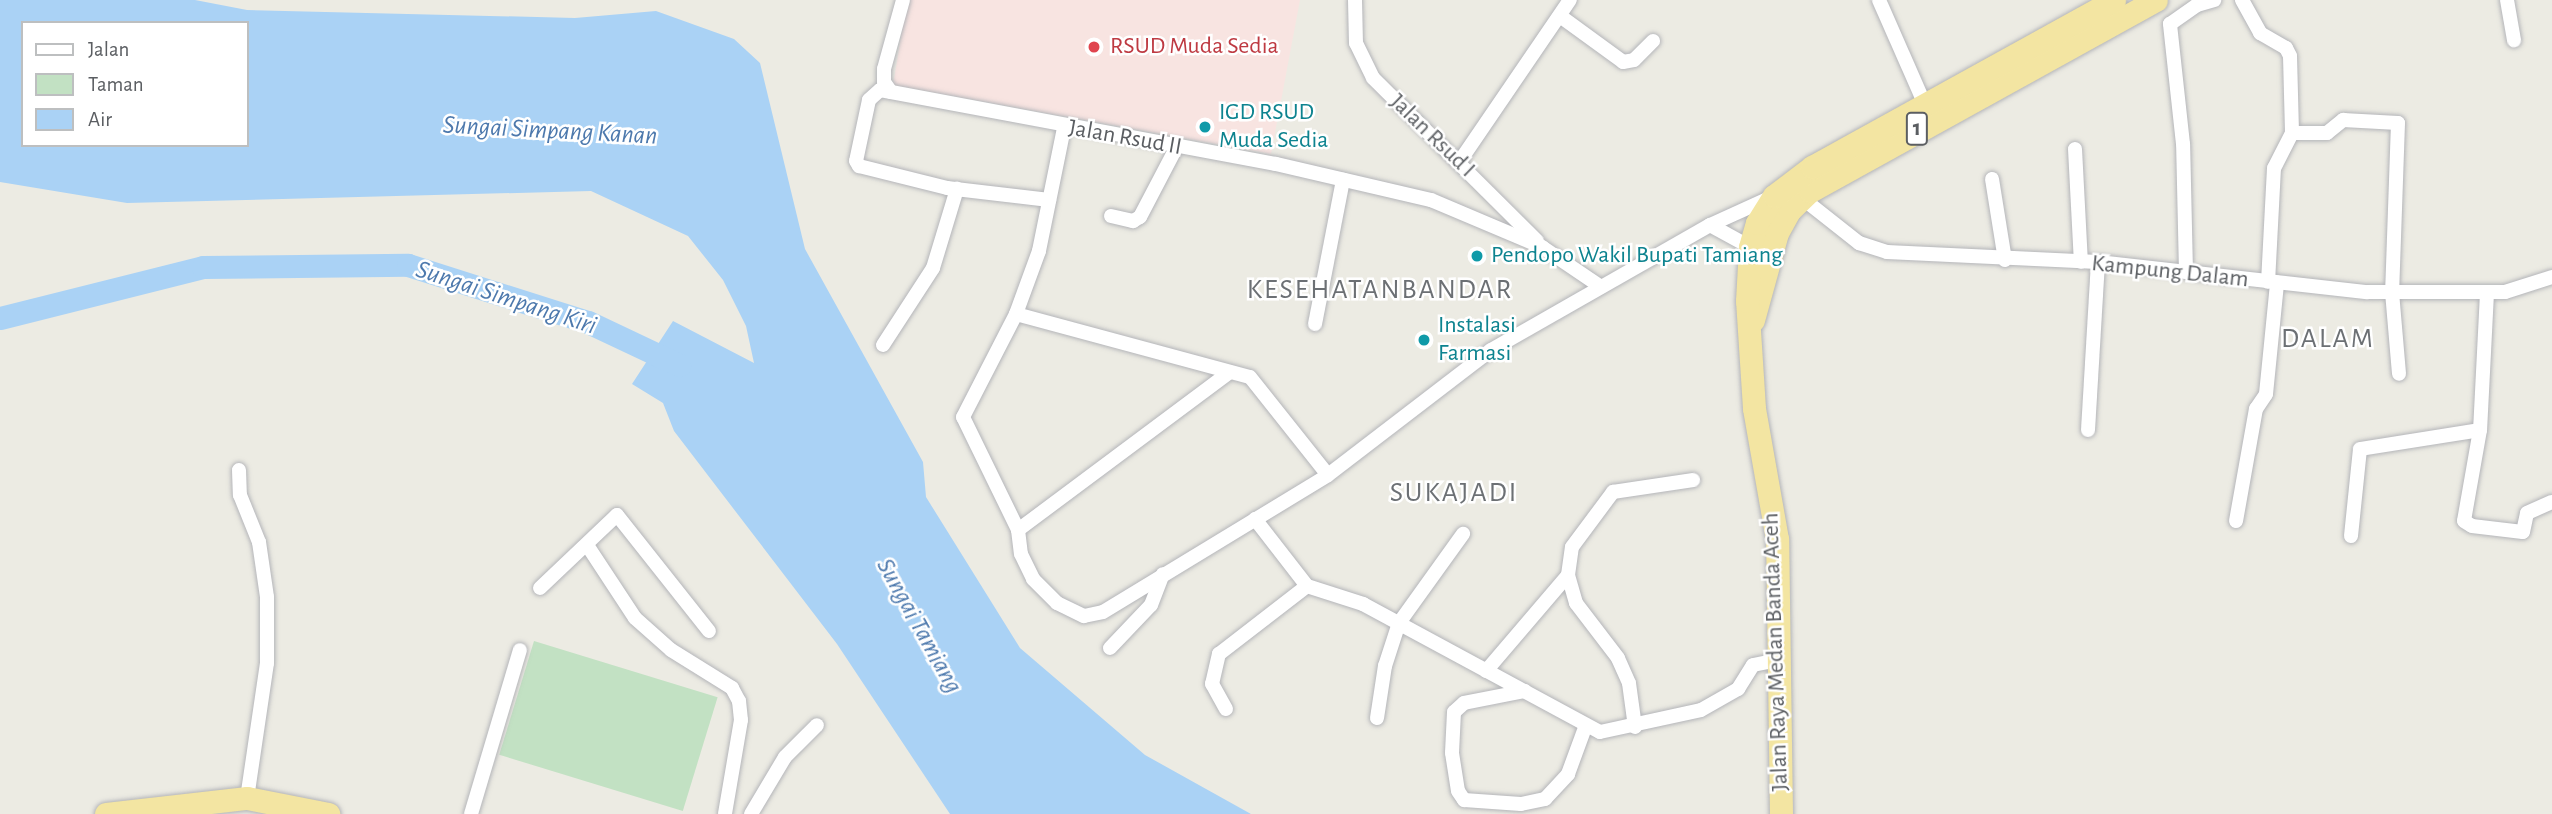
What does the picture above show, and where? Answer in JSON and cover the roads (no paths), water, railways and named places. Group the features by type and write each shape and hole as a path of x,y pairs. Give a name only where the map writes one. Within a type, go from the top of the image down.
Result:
{"highway":[{"name":"Jalan Raya Medan Banda Aceh","path":"1751,323 1777,233 1802,198 2037,53 2114,0"},
{"name":"Jalan Raya Medan Banda Aceh","path":"1781,814 1777,539 1754,408 1747,290 1750,247 1757,223 1774,196 1812,167 2037,53 2156,0"},
{"path":"106,814 247,798 282,808 328,814"}],"street":[{"path":"891,92 884,82 884,69 903,0"},
{"path":"1460,162 1570,0"},
{"path":"1879,0 1926,107"},
{"path":"2186,272 2183,144 2170,27 2172,19 2195,3 2214,0"},
{"path":"2236,520 2256,409 2266,394 2274,168 2292,133 2290,53 2260,33 2242,0"},
{"path":"2507,0 2514,40"},
{"name":"Jalan Rsud I","path":"1355,4 1356,43 1373,78 1460,162 1542,247"},
{"path":"1560,16 1623,62 1634,61 1653,41"},
{"path":"891,92 880,90 869,100 857,164 957,189 1049,200"},
{"name":"Jalan Rsud II","path":"891,92 1064,128 1343,180 1450,206 1542,247 1601,287"},
{"path":"2292,133 2327,134 2343,120 2398,123 2392,292 2399,374"},
{"path":"1064,128 1039,251 1016,314 963,417 1017,530 1021,554 1033,579 1057,603 1080,615 1103,612 1328,475 1491,350 1710,225 1774,196"},
{"path":"1111,216 1133,221 1140,218 1176,148"},
{"path":"2075,149 2081,262"},
{"path":"1992,179 2006,260"},
{"path":"1315,324 1343,180"},
{"path":"883,345 933,268 957,189"},
{"name":"Kampung Dalam","path":"1802,198 1866,247 2006,260 2098,262 2272,283 2392,292 2487,293 2517,290 2552,277"},
{"path":"1710,225 1750,247"},
{"path":"2088,430 2098,262"},
{"path":"2487,293 2480,430 2465,524 2524,532 2527,513 2552,502"},
{"path":"1016,314 1253,380 1328,475"},
{"path":"1017,530 1230,372"},
{"path":"2351,536 2360,449 2480,430"},
{"path":"239,470 240,495 259,542 267,597 267,663 247,798"},
{"path":"1635,727 1629,683 1618,658 1576,603 1568,575 1572,547 1608,496 1624,489 1693,480"},
{"path":"540,588 612,518 621,518 709,631"},
{"path":"1255,519 1307,586 1353,599 1586,725 1611,733 1701,710 1738,689 1753,665 1778,660"},
{"path":"1377,718 1385,666 1399,623 1463,534"},
{"path":"587,545 635,618 671,650 732,688 739,701 741,720 725,814"},
{"path":"1110,648 1151,605 1163,574"},
{"path":"1486,671 1568,575"},
{"path":"1226,709 1212,684 1219,654 1292,602 1307,586"},
{"path":"471,814 520,650"},
{"path":"1525,691 1464,703 1454,712 1452,753 1458,791 1464,800 1521,804 1545,799 1568,774 1586,725"},
{"path":"751,814 785,757 817,725"}],"water":[{"path":"0,0 195,0 247,10 575,18 656,11 734,39 760,63 805,249 923,462 926,497 1020,648 1145,755 1251,814 950,814 837,644 674,431 663,403 632,384 673,321 754,363 746,326 723,280 688,236 591,191 127,203 0,182"}],"waterway":[{"name":"Sungai Simpang Kiri","path":"0,318 203,267 408,265 588,322 679,365"}],"place":[{"name":"RSUD Muda Sedia","path":"1094,47"},
{"name":"IGD RSUD Muda Sedia","path":"1205,127"},
{"name":"Pendopo Wakil Bupati Tamiang","path":"1477,256"},
{"name":"Instalasi Farmasi","path":"1424,340"}],"district":[{"name":"KESEHATANBANDAR","path":"1380,290"},
{"name":"DALAM","path":"2328,339"},
{"name":"SUKAJADI","path":"1454,493"}],"water label":[{"name":"Sungai Simpang Kanan","path":"550,131"},
{"name":"Sungai Tamiang","path":"919,626"}]}
